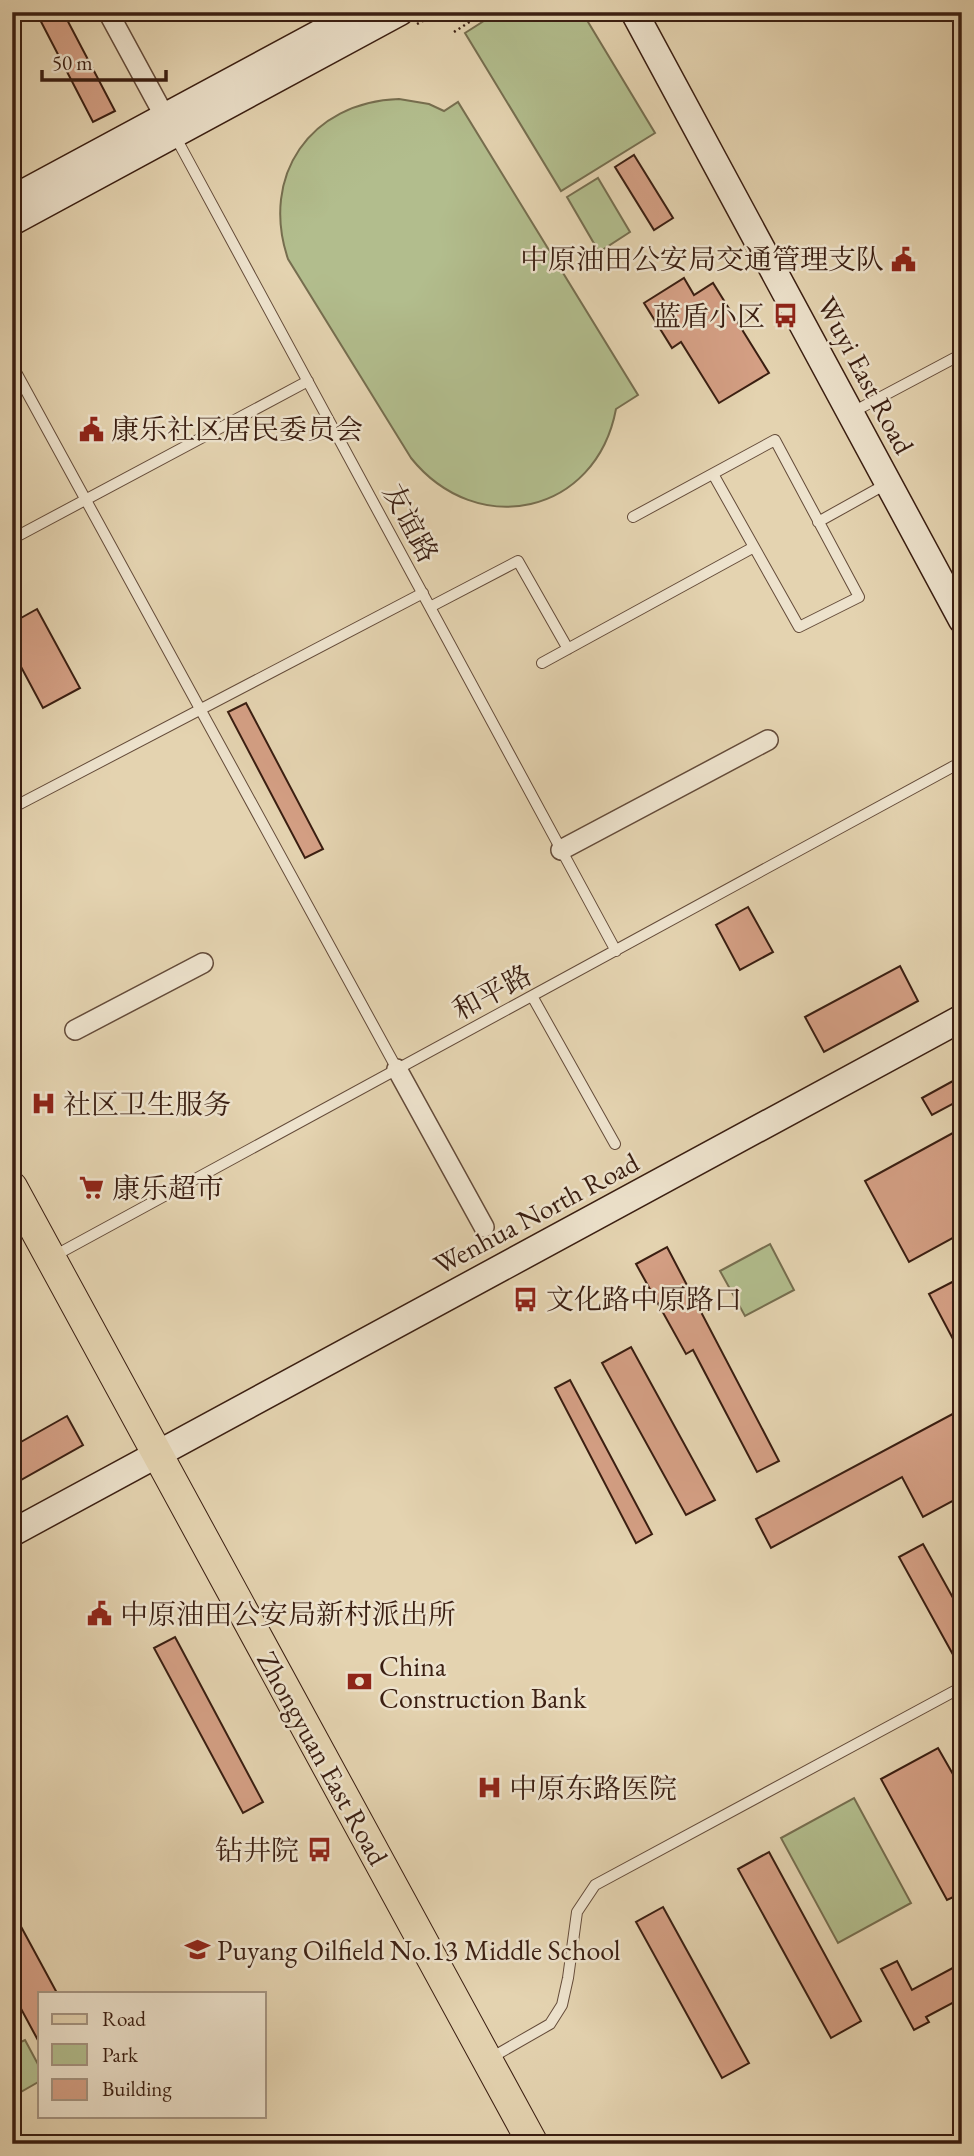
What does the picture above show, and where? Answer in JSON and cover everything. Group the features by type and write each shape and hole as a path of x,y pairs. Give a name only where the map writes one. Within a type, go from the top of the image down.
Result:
{"main road":[{"name":"Zhongyuan East Road","path":"12,1187 50,1257 153,1466 510,2144"},
{"name":"Zhongyuan East Road","path":"12,1228 153,1466 533,2144"}],"street":[{"path":"108,12 170,126"},
{"path":"12,222 359,12"},
{"path":"12,199 170,126 400,12"},
{"name":"Wuyi East Road","path":"634,12 858,410 962,586"},
{"name":"Wuyi East Road","path":"653,12 858,410 888,483 962,620"},
{"path":"561,849 768,740"},
{"path":"75,1030 203,963"},
{"name":"Wenhua North Road","path":"153,1466 962,1018"},
{"name":"Wenhua North Road","path":"153,1466 962,1037"},
{"path":"397,1069 484,1227"},
{"path":"12,1533 153,1466"},
{"path":"12,1552 153,1466"}],"lane":[{"name":"友谊路","path":"170,126 616,951"},
{"path":"858,410 962,354"},
{"path":"12,365 397,1069"},
{"path":"12,538 308,381"},
{"path":"634,517 775,440 859,597 799,627 713,474"},
{"path":"818,522 888,483"},
{"path":"542,663 754,547"},
{"path":"430,607 518,561 568,649"},
{"path":"12,808 423,593"},
{"name":"和平路","path":"50,1257 954,766"},
{"path":"532,996 615,1144"},
{"path":"487,2060 551,2024 562,2005 577,1912 595,1885 962,1687"}],"path":[{"path":"454,32 471,21 470,12"}],"green space":[{"path":"498,12 582,12 655,133 561,191 465,33"},
{"path":"399,99 429,104 444,111 458,102 638,395 616,409 604,445 585,473 560,493 531,504 500,506 468,500 438,484 411,458 288,259 281,228 281,199 287,173 300,149 317,129 340,114 368,103"},
{"path":"598,178 630,232 599,252 567,197"},
{"path":"770,1244 794,1290 745,1316 720,1271"},
{"path":"854,1798 911,1903 838,1943 781,1838"},
{"path":"25,2040 38,2064 38,2082 12,2097 12,2046"}],"building":[{"path":"36,12 63,12 115,111 93,122"},
{"path":"634,155 673,218 654,230 615,167"},
{"path":"684,278 694,295 713,283 769,373 719,403 681,342 672,348 644,303"},
{"path":"37,609 80,688 43,708 12,650 12,623"},
{"path":"246,703 323,849 305,858 228,712"},
{"path":"748,907 773,952 740,970 716,925"},
{"path":"900,966 918,1001 824,1052 805,1017"},
{"path":"962,1076 962,1099 932,1115 922,1098"},
{"path":"962,1128 962,1233 909,1262 865,1181"},
{"path":"667,1247 779,1461 757,1472 693,1350 686,1354 636,1264"},
{"path":"962,1277 962,1356 929,1294"},
{"path":"631,1347 715,1500 686,1515 602,1363"},
{"path":"570,1380 652,1534 636,1543 555,1388"},
{"path":"962,1409 962,1496 923,1517 902,1477 771,1548 756,1519"},
{"path":"67,1416 83,1445 12,1485 12,1447"},
{"path":"923,1544 962,1614 962,1671 899,1557"},
{"path":"175,1637 263,1802 243,1813 154,1648"},
{"path":"938,1748 962,1790 962,1893 947,1900 881,1779"},
{"path":"769,1852 861,2021 831,2038 738,1869"},
{"path":"663,1907 749,2063 722,2078 636,1922"},
{"path":"12,1910 56,1992 38,1992 38,2040 12,1992"},
{"path":"897,1961 912,1990 962,1963 962,1998 926,2017 929,2022 914,2030 881,1969"}],"place":[{"name":"中原油田公安局交通管理支队","path":"904,259"},
{"name":"蓝盾小区","path":"785,316"},
{"name":"康乐社区居民委员会","path":"91,429"},
{"name":"社区卫生服务","path":"43,1104"},
{"name":"康乐超市","path":"92,1188"},
{"name":"文化路中原路口","path":"526,1299"},
{"name":"中原油田公安局新村派出所","path":"100,1614"},
{"name":"China Construction Bank","path":"359,1682"},
{"name":"中原东路医院","path":"489,1788"},
{"name":"钻井院","path":"319,1850"},
{"name":"Puyang Oilfield No.13 Middle School","path":"197,1950"}]}
